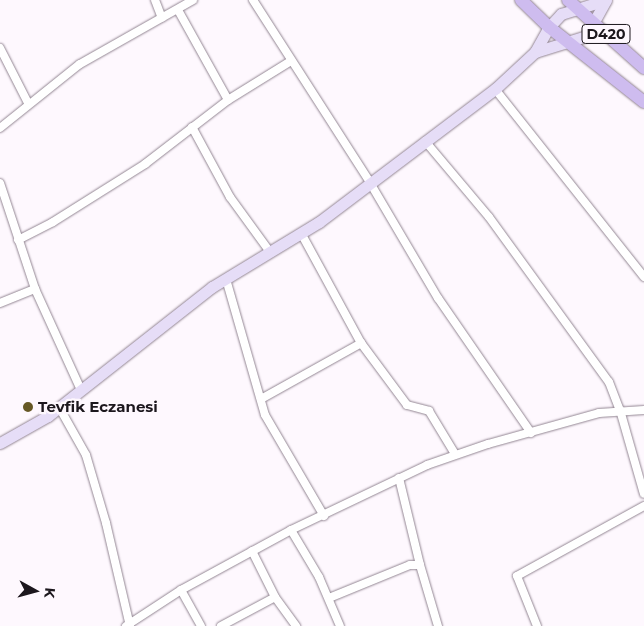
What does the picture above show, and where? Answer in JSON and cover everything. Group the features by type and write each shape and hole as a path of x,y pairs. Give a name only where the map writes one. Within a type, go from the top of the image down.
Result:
{"main road":[{"path":"521,0 568,43 644,102"},
{"name":"D420","path":"568,0 644,68"},
{"path":"535,52 586,36 595,23 606,0"},
{"path":"0,443 24,432 226,279 301,233 495,89 535,52 549,27 561,14 606,0"}],"street":[{"path":"155,0 162,18"},
{"path":"0,128 28,103 80,64 193,0"},
{"path":"253,0 369,181 438,298 531,433"},
{"path":"178,10 228,100"},
{"path":"0,48 28,103"},
{"path":"18,240 52,222 145,164 228,100 291,61"},
{"path":"495,89 644,277"},
{"path":"192,126 230,196 270,252"},
{"path":"425,141 489,217 609,382 620,410 644,494"},
{"path":"0,183 35,290 81,390"},
{"path":"301,233 361,343 407,405 429,411 455,454"},
{"path":"226,279 261,399 273,430 324,516"},
{"path":"0,303 35,290"},
{"path":"261,399 361,343"},
{"path":"59,406 86,455 106,523 129,625 180,590 291,530 324,516 399,478 455,454 620,410 644,410"},
{"path":"399,478 420,565 438,626"},
{"path":"537,626 517,576 644,506"},
{"path":"291,530 329,598 338,625"},
{"path":"252,552 275,597 296,626"},
{"path":"329,598 410,565 420,565"},
{"path":"180,590 201,626"},
{"path":"221,626 275,597"}],"place":[{"name":"Tevfik Eczanesi","path":"28,407"}]}
